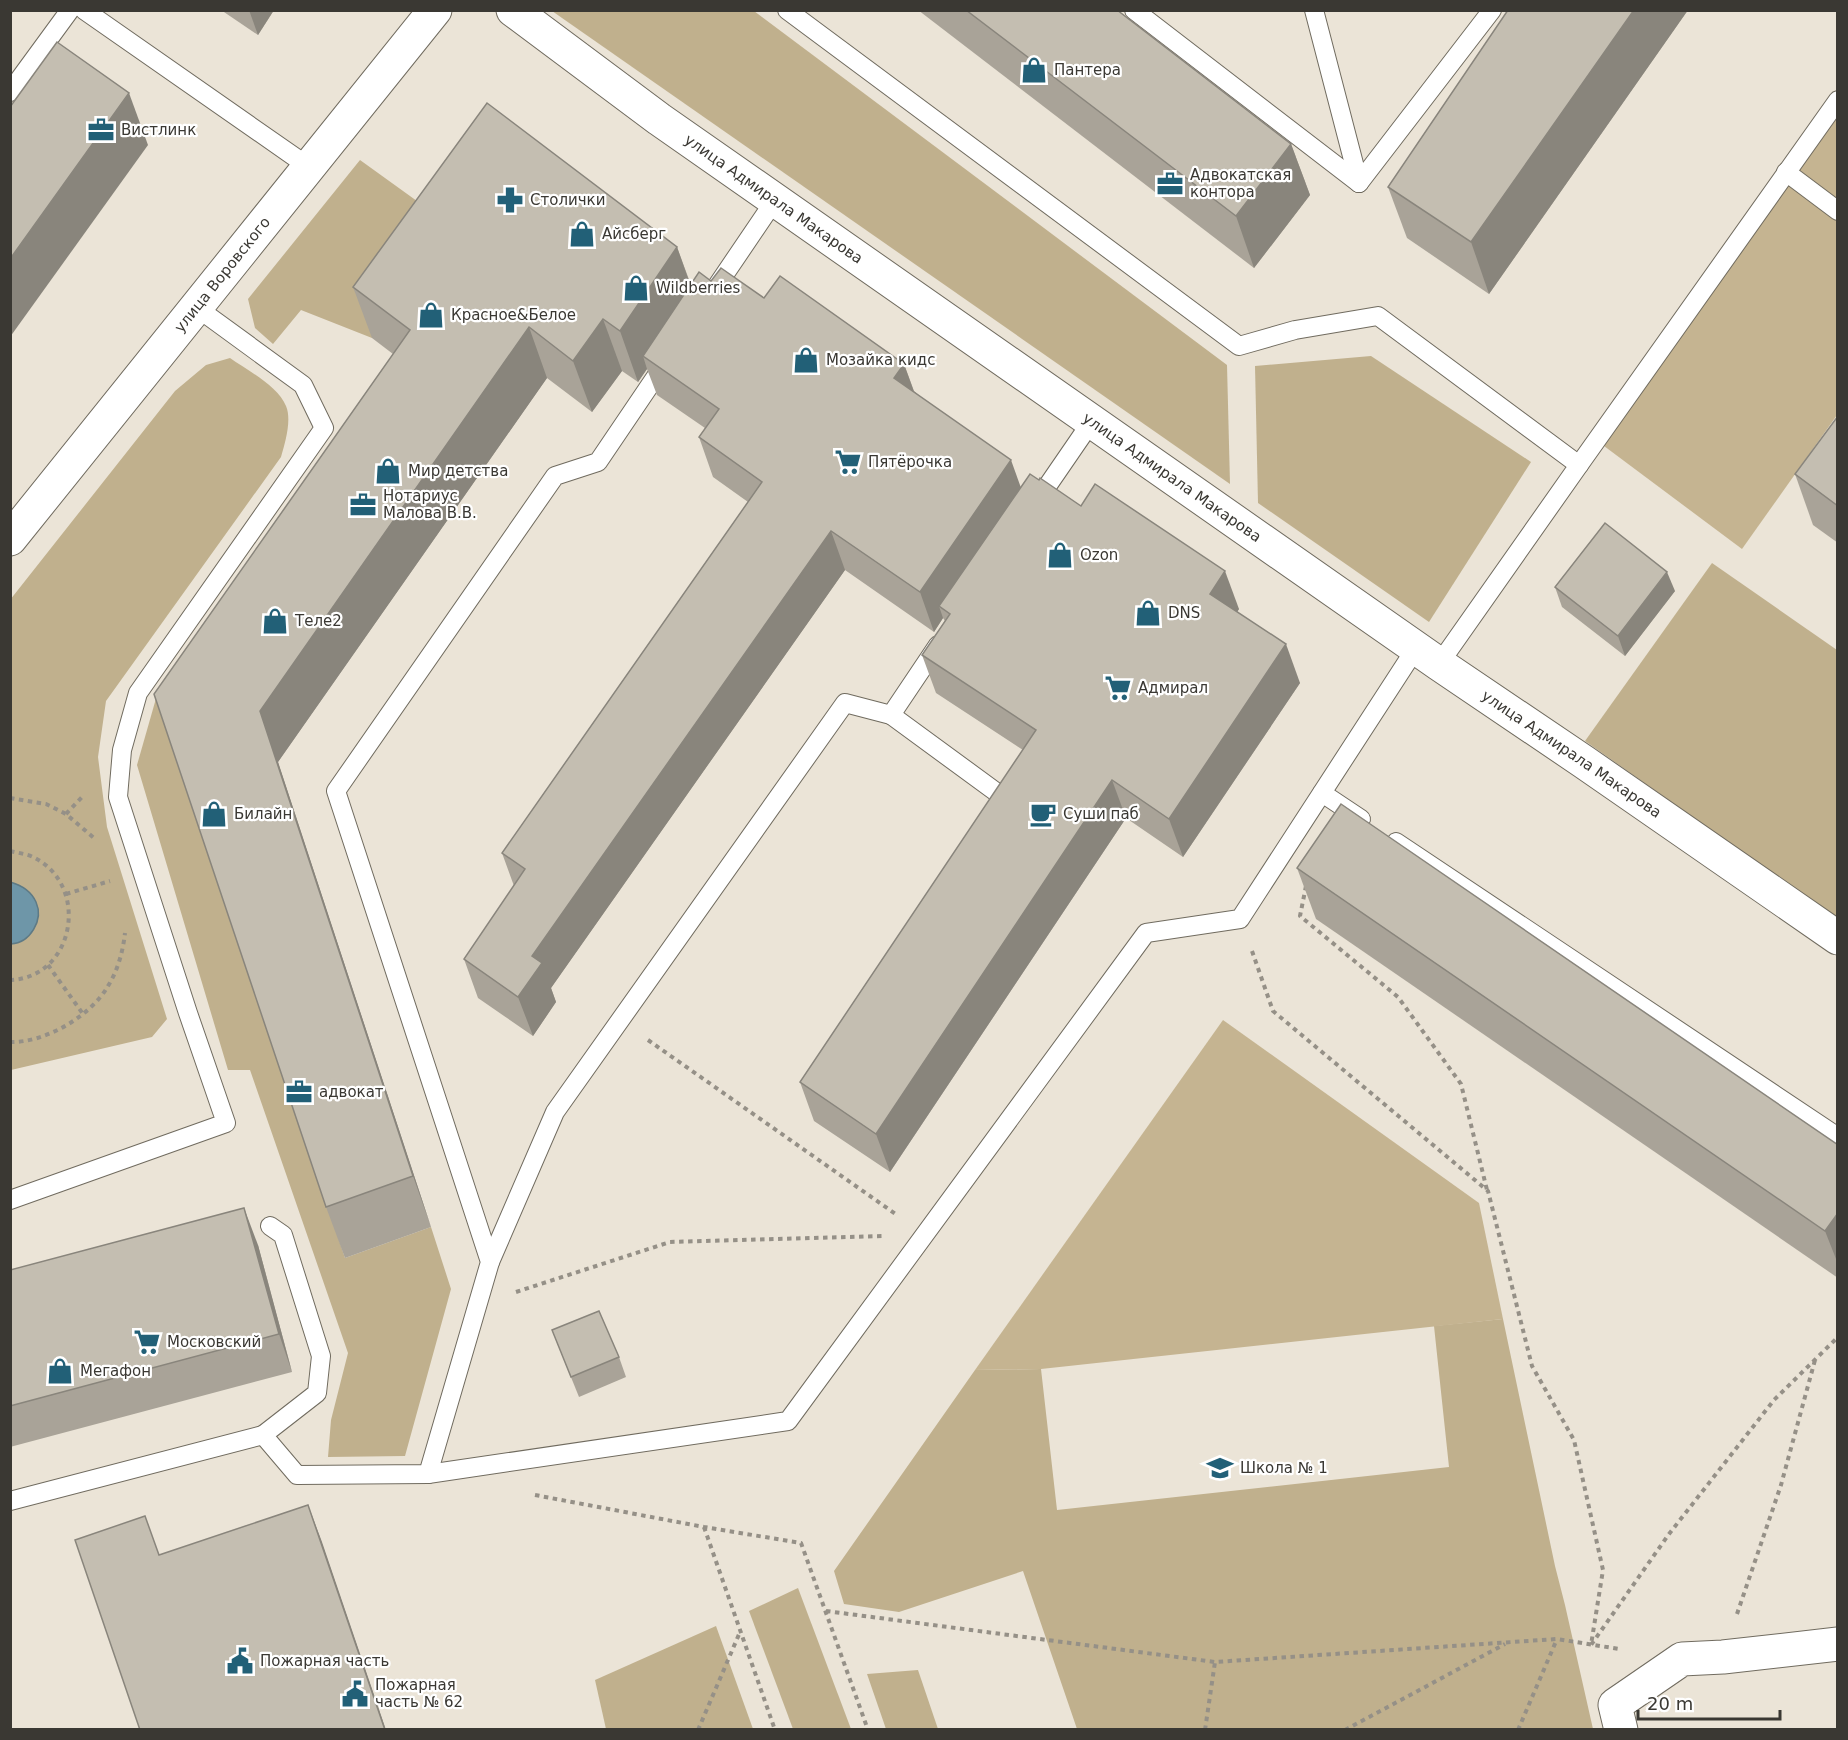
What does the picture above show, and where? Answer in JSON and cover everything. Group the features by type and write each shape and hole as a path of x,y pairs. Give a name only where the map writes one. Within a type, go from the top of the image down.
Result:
{"street":[{"name":"улица Воровского","path":"10,538 435,10"},
{"name":"улица Адмирала Макарова","path":"513,10 659,119 1838,939"},
{"path":"1621,1730 1615,1705 1682,1659 1723,1657 1838,1644"}],"lane":[{"path":"10,92 70,10"},
{"path":"84,10 309,167"},
{"path":"787,10 1239,346 1295,330 1378,316 1579,465"},
{"path":"1134,10 1359,183"},
{"path":"1314,10 1359,183"},
{"path":"1359,183 1492,10"},
{"path":"263,1435 297,1475 428,1474 788,1421 1146,933 1240,919 1322,793 1579,465 1838,100"},
{"path":"1786,172 1838,211"},
{"path":"703,307 775,200"},
{"path":"10,1200 226,1123 118,797 122,750 138,693 324,428 303,385 196,307"},
{"path":"490,1262 336,791 555,476 598,462 676,346"},
{"path":"1023,523 1092,421"},
{"path":"891,715 950,628"},
{"path":"428,1474 490,1262 555,1112 845,703 891,715 1007,800"},
{"path":"1322,793 1838,1137"},
{"path":"10,1501 263,1435 317,1393 321,1356 283,1235 270,1226"}],"path":[{"path":"10,798 46,804 66,814 99,841"},
{"path":"10,851 33,857 59,879 66,894 70,913 68,932 60,950 48,965 32,975 10,980"},
{"path":"66,894 120,878"},
{"path":"1306,882 1300,916 1398,997 1461,1084 1532,1366 1574,1440 1603,1570 1591,1645"},
{"path":"1240,919 1273,1011 1488,1191"},
{"path":"10,1042 20,1042 53,1033 83,1014 108,987 123,952 126,924"},
{"path":"48,965 83,1014"},
{"path":"620,1021 924,1235"},
{"path":"477,1305 670,1242 924,1235"},
{"path":"1591,1645 1669,1534 1774,1400 1838,1337"},
{"path":"1723,1657 1781,1485 1815,1359"},
{"path":"532,1494 801,1543 868,1730"},
{"path":"704,1527 775,1730"},
{"path":"826,1611 1215,1662 1557,1639 1682,1659"},
{"path":"698,1730 741,1631"},
{"path":"1518,1730 1557,1639"},
{"path":"1345,1730 1508,1642"},
{"path":"1205,1730 1215,1662"}],"shaded area":[{"path":"552,11 754,11 1227,365 1230,484"},
{"path":"1837,100 1837,415 1742,549 1596,440"},
{"path":"360,160 453,227 372,338 301,310 273,344 255,328 248,299"},
{"path":"1371,356 1531,462 1429,622 1258,503 1255,366"},
{"path":"230,358 269,385 286,406 288,425 281,457 106,701 98,757 107,827 167,1019 152,1037 11,1070 10,600 175,391 206,365"},
{"path":"1712,563 1837,650 1837,919 1585,741"},
{"path":"157,695 345,1258 431,1227 451,1289 405,1456 328,1457 331,1420 348,1353 250,1070 228,1070 137,765"},
{"path":"1223,1020 1479,1203 1503,1319 1041,1369 975,1370"},
{"path":"1503,1319 1555,1566 1593,1729 1077,1729 1023,1571 899,1612 844,1604 834,1571 975,1370 1041,1369 1057,1510 1449,1467 1434,1326"},
{"path":"798,1588 851,1729 793,1729 749,1611"},
{"path":"716,1626 753,1729 606,1729 595,1680"},
{"path":"918,1670 938,1729 886,1729 867,1674"}],"water":[{"path":"10,882 28,892 36,902 38,909 34,929 24,940 11,944"}],"building":[{"path":"966,10 1117,10 1291,144 1236,216"},
{"path":"1508,10 1634,10 1471,242 1388,187"},
{"path":"57,42 129,93 10,259 10,107"},
{"path":"487,103 677,247 620,331 603,319 573,361 529,327 260,711 413,1176 326,1207 154,694 410,330 353,287"},
{"path":"721,268 764,298 780,276 904,364 894,378 1011,460 920,592 831,531 532,956 542,963 518,997 464,959 525,869 502,853 762,482 699,437 719,409 643,356 699,272 711,281"},
{"path":"1838,416 1838,506 1795,474"},
{"path":"1030,474 1039,480 1040,478 1081,506 1095,484 1225,571 1210,594 1286,644 1169,819 1112,780 876,1134 800,1082 1036,730 922,655 950,614 939,606"},
{"path":"1605,523 1667,572 1618,636 1555,587"},
{"path":"1341,804 1838,1145 1838,1213 1825,1231 1297,868"},
{"name":"Московский","path":"244,1208 279,1334 10,1406 10,1270"},
{"path":"599,1311 619,1357 571,1377 552,1330"},
{"name":"Пожарная часть","path":"308,1505 385,1730 140,1730 75,1540 145,1516 159,1555"}],"place":[{"name":"Пантера","path":"1034,70"},
{"name":"Вистлинк","path":"101,130"},
{"name":"Адвокатская контора","path":"1170,184"},
{"name":"Столички","path":"510,200"},
{"name":"Айсберг","path":"582,234"},
{"name":"Wildberries","path":"636,288"},
{"name":"Красное&Белое","path":"431,315"},
{"name":"Мозайка кидс","path":"806,360"},
{"name":"Пятёрочка","path":"848,462"},
{"name":"Мир детства","path":"388,471"},
{"name":"Нотариус Малова В.В.","path":"363,505"},
{"name":"Ozon","path":"1060,555"},
{"name":"DNS","path":"1148,613"},
{"name":"Теле2","path":"275,621"},
{"name":"Адмирал","path":"1118,688"},
{"name":"Билайн","path":"214,814"},
{"name":"Суши паб","path":"1043,814"},
{"name":"адвокат","path":"299,1092"},
{"name":"Московский","path":"147,1342"},
{"name":"Мегафон","path":"60,1371"},
{"name":"Школа № 1","path":"1220,1468"},
{"name":"Пожарная часть","path":"240,1661"},
{"name":"Пожарная часть № 62","path":"355,1694"}]}
